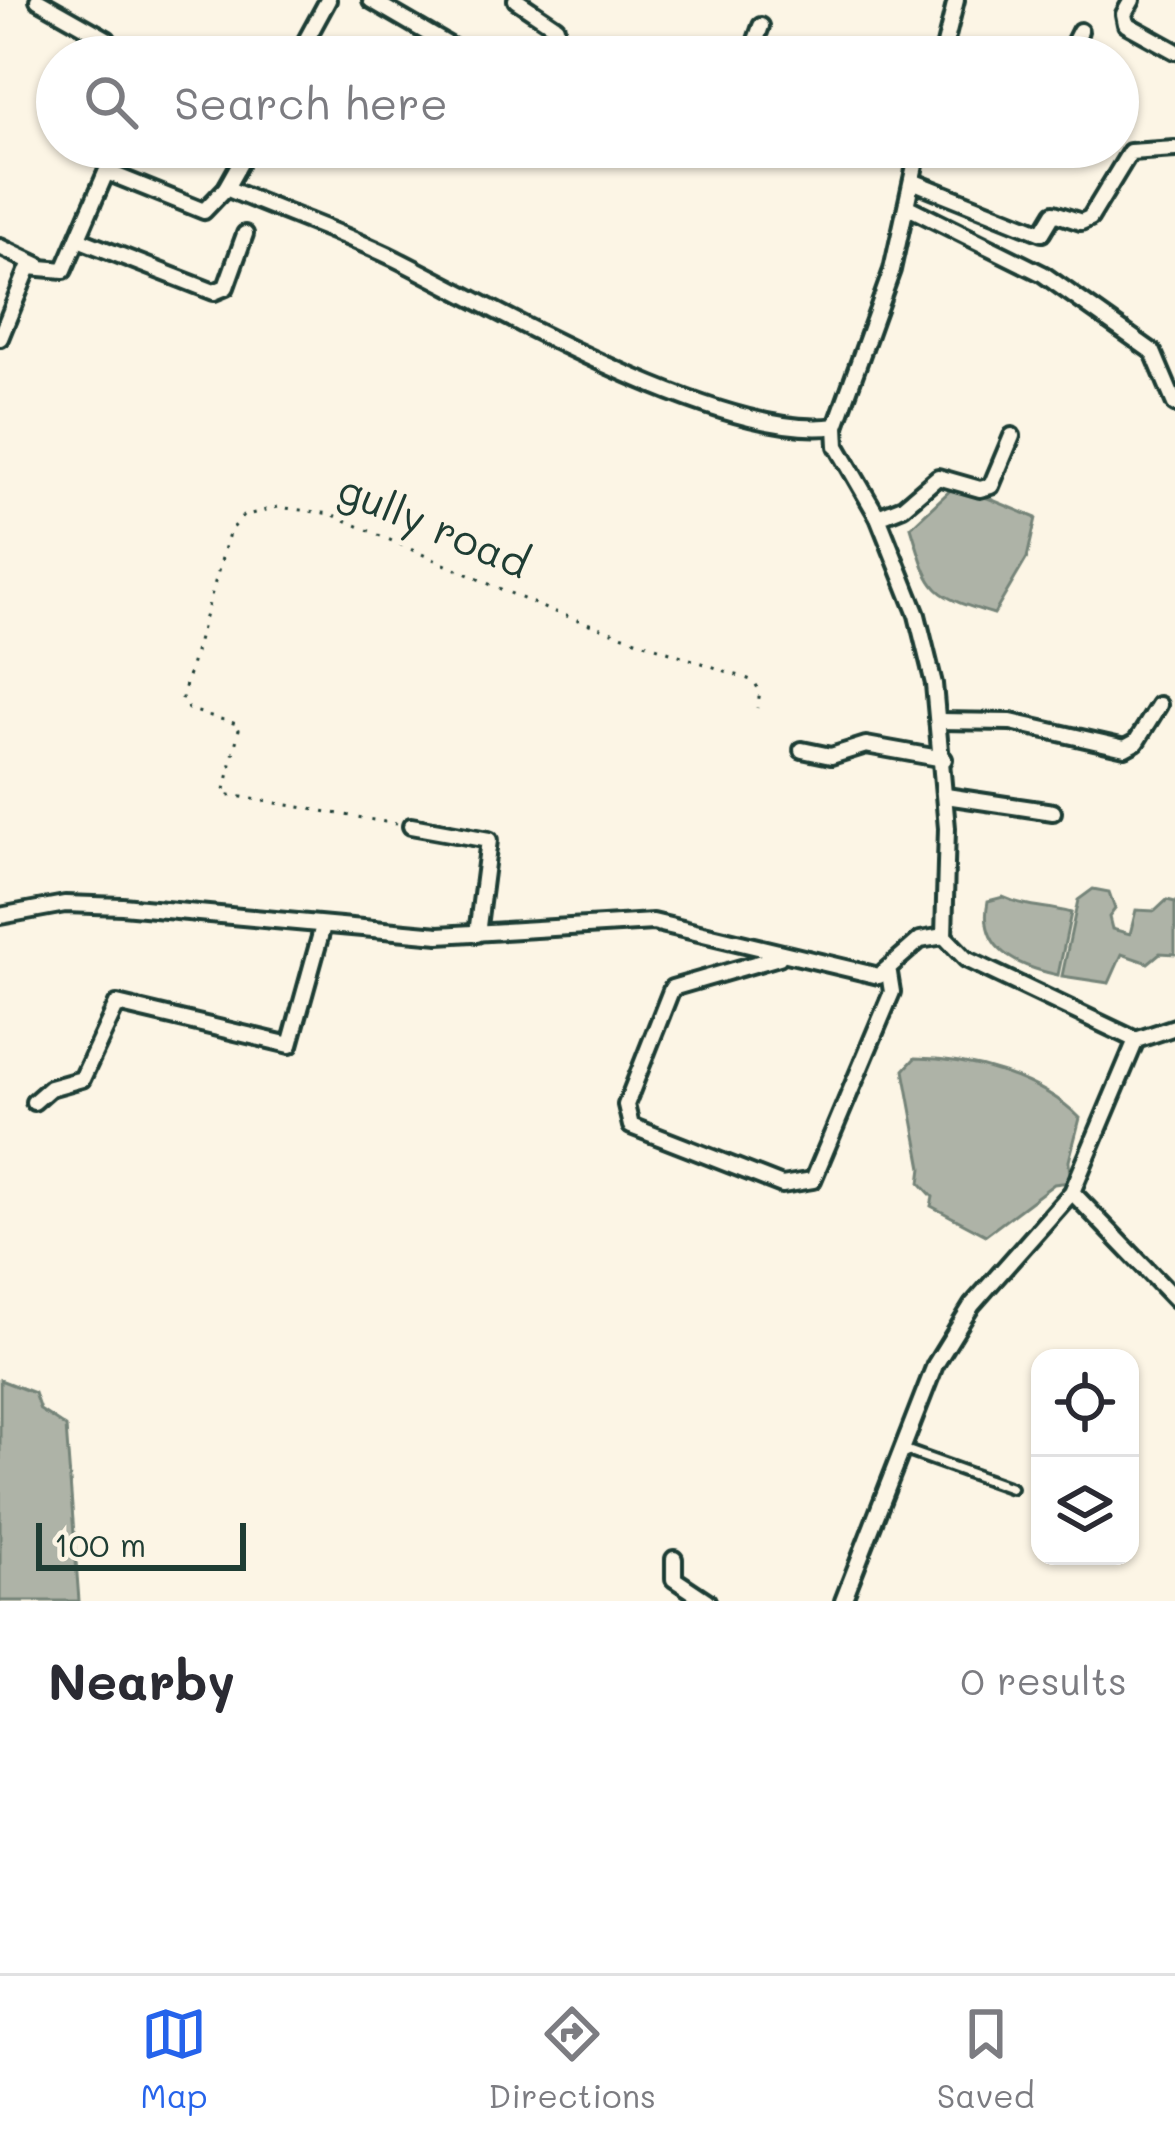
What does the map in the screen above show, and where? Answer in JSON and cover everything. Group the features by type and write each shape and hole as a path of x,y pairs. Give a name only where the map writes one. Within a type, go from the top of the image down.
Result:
{"street":[{"path":"38,0 102,36"},
{"path":"308,36 328,0"},
{"path":"371,0 433,36"},
{"path":"516,0 556,27"},
{"path":"947,36 956,0"},
{"path":"1132,0 1124,14 1126,24 1175,51"},
{"path":"757,36 761,26"},
{"path":"1078,36 1080,31"},
{"path":"1139,151 1175,149"},
{"path":"0,247 61,272 109,168"},
{"path":"107,172 198,210 210,208 237,168"},
{"path":"915,168 892,270 836,426 837,446 878,517 917,615 944,758 944,936 966,959 1136,1040 1175,1027"},
{"path":"912,181 1042,233 1054,213 1082,222 1090,218 1120,168"},
{"path":"226,188 395,258 502,316 732,414 808,430 836,426"},
{"path":"908,208 1043,274 1153,352 1175,404"},
{"path":"78,239 214,292 226,287 245,234"},
{"path":"0,338 26,272 38,265"},
{"path":"878,517 903,507 938,477 980,489 991,486 1012,436"},
{"path":"939,721 1011,722 1125,748 1136,742 1159,706"},
{"path":"802,750 831,756 866,745 944,758"},
{"path":"946,796 1053,812"},
{"path":"411,826 480,834 489,840 477,934"},
{"path":"0,916 84,905 477,934 653,922 868,975 889,973 920,940 944,936"},
{"path":"34,1102 50,1088 82,1079 117,1004 290,1045 323,926"},
{"path":"784,956 672,988 626,1105 631,1126 782,1185 813,1180 892,992 889,973"},
{"path":"843,1601 935,1365 956,1327 1072,1192 1136,1040"},
{"path":"1072,1192 1175,1299"},
{"path":"674,1558 674,1579 707,1601"}],"lane":[{"path":"902,1449 1011,1488"}],"path":[{"name":"gully road","path":"411,826 224,794 240,725 188,710 182,698 229,533 243,516 278,507 331,514 562,615 754,681 760,692 757,708"}],"shaded area":[{"path":"956,485 1036,518 1027,558 994,614 956,601 935,587 911,527"},
{"path":"1093,889 1109,892 1115,909 1109,917 1112,929 1130,934 1136,910 1155,911 1167,900 1175,902 1175,954 1160,953 1148,963 1122,954 1109,983 1062,976 1078,900"},
{"path":"1003,897 1071,913 1058,975 1015,960 995,943 986,918 988,901"},
{"path":"915,1058 1004,1073 1064,1104 1080,1118 1069,1161 1070,1182 1054,1184 986,1235 931,1206 933,1197 920,1183 922,1168 904,1070"},
{"path":"0,1380 34,1393 40,1410 66,1427 79,1601 0,1601"}]}
